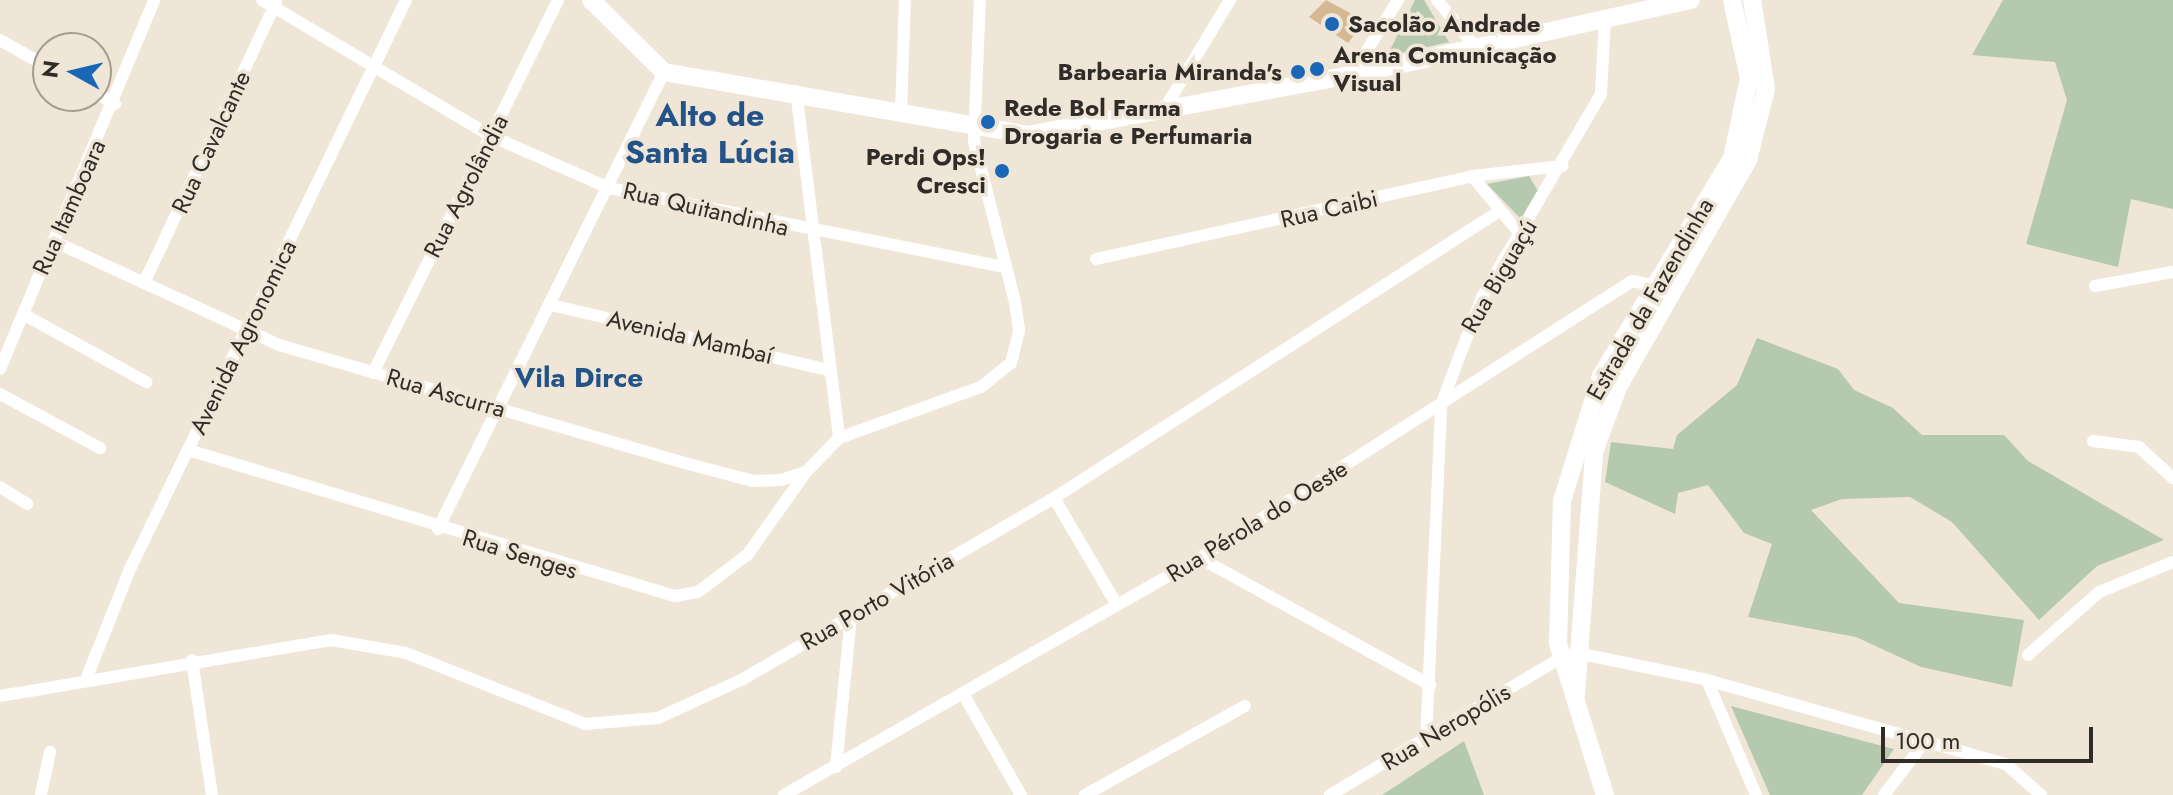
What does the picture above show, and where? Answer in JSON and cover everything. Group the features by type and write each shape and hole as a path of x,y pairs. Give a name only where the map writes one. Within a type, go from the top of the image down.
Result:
{"main road":[{"path":"591,0 664,72 796,91 973,128 1047,134 1352,75 1474,45 1691,0"},
{"name":"Estrada da Fazendinha","path":"1576,697 1582,654 1594,452 1618,387 1662,287 1732,158 1746,108 1746,46 1732,0"},
{"name":"Estrada da Fazendinha","path":"1605,795 1561,658 1562,501 1573,450 1601,376 1662,287 1756,137 1766,74 1752,0"}],"street":[{"name":"Rua Itamboara","path":"0,369 115,104 154,0"},
{"name":"Rua Quitandinha","path":"262,0 276,4 374,68 491,136 609,188 811,233 1003,267"},
{"name":"Avenida Agronomica","path":"87,677 188,450 406,0"},
{"name":"Rua Agrolândia","path":"373,373 558,0"},
{"path":"901,113 905,0"},
{"path":"806,472 839,438 1001,375 1019,330 973,128 980,0"},
{"path":"1162,113 1230,0"},
{"path":"1352,75 1398,0"},
{"path":"1437,0 1474,45"},
{"name":"Rua Cavalcante","path":"144,283 276,4"},
{"name":"Rua Biguaçú","path":"1426,740 1441,405 1482,297 1562,166 1601,94 1605,18"},
{"path":"0,40 32,58"},
{"path":"438,529 664,72"},
{"path":"796,91 811,233 839,438"},
{"name":"Rua Caibi","path":"1096,259 1472,176 1562,166"},
{"path":"1472,176 1498,212 1521,235"},
{"name":"Rua Porto Vitória","path":"0,696 87,677 331,640 363,643 606,727 696,703 1054,498 1498,212"},
{"name":"Rua Ascurra","path":"53,241 245,332 373,373 753,481 806,472"},
{"path":"2095,286 2173,272"},
{"name":"Rua Pérola do Oeste","path":"784,795 965,697 1200,558 1632,281 1662,287"},
{"name":"Avenida Mambaí","path":"551,305 829,370"},
{"path":"23,314 146,382"},
{"path":"0,394 100,448"},
{"path":"2093,441 2139,447 2173,478"},
{"name":"Rua Senges","path":"188,450 438,529 675,596 698,592 748,554 806,472"},
{"path":"0,487 27,504"},
{"path":"1054,498 1117,605"},
{"path":"1200,558 1430,685"},
{"path":"2028,655 2099,592 2173,562"},
{"path":"836,767 851,616"},
{"path":"1561,658 1582,654 1707,680 1922,745 2006,764 2026,774 2041,795"},
{"name":"Rua Neropólis","path":"1330,795 1561,658"},
{"path":"192,660 212,795"},
{"path":"1707,680 1756,795"},
{"path":"965,697 1021,795"},
{"path":"1085,795 1245,706"},
{"path":"1884,795 1922,745"},
{"path":"41,795 50,752"}],"green space":[{"path":"1415,0 1424,0 1449,42 1387,56"},
{"path":"2003,0 2173,0 2173,209 2131,199 2118,267 2026,244 2067,100 2055,62 1972,55"},
{"path":"1529,176 1539,193 1522,220 1487,184"},
{"path":"1757,338 1838,369 1854,390 1893,408 1922,435 2004,435 2028,461 2164,540 2097,566 2039,620 1952,522 1910,497 1842,499 1811,510 1899,603 2024,620 2012,687 1921,667 1856,637 1748,617 1772,544 1744,533 1708,485 1678,493 1675,514 1605,482 1611,442 1673,449 1677,435 1737,385"},
{"path":"1731,706 1894,749 1862,795 1770,795"},
{"path":"1464,741 1484,795 1382,795"}],"building":[{"path":"1326,0 1365,21 1348,43 1309,17"}],"place":[{"name":"Sacolão Andrade","path":"1332,24"},
{"name":"Arena Comunicação Visual","path":"1317,69"},
{"name":"Barbearia Miranda's","path":"1298,72"},
{"name":"Rede Bol Farma Drogaria e Perfumaria","path":"988,122"},
{"name":"Perdi Ops! Cresci","path":"1002,171"}],"district":[{"name":"Alto de Santa Lúcia","path":"710,134"},
{"name":"Vila Dirce","path":"579,378"}]}
